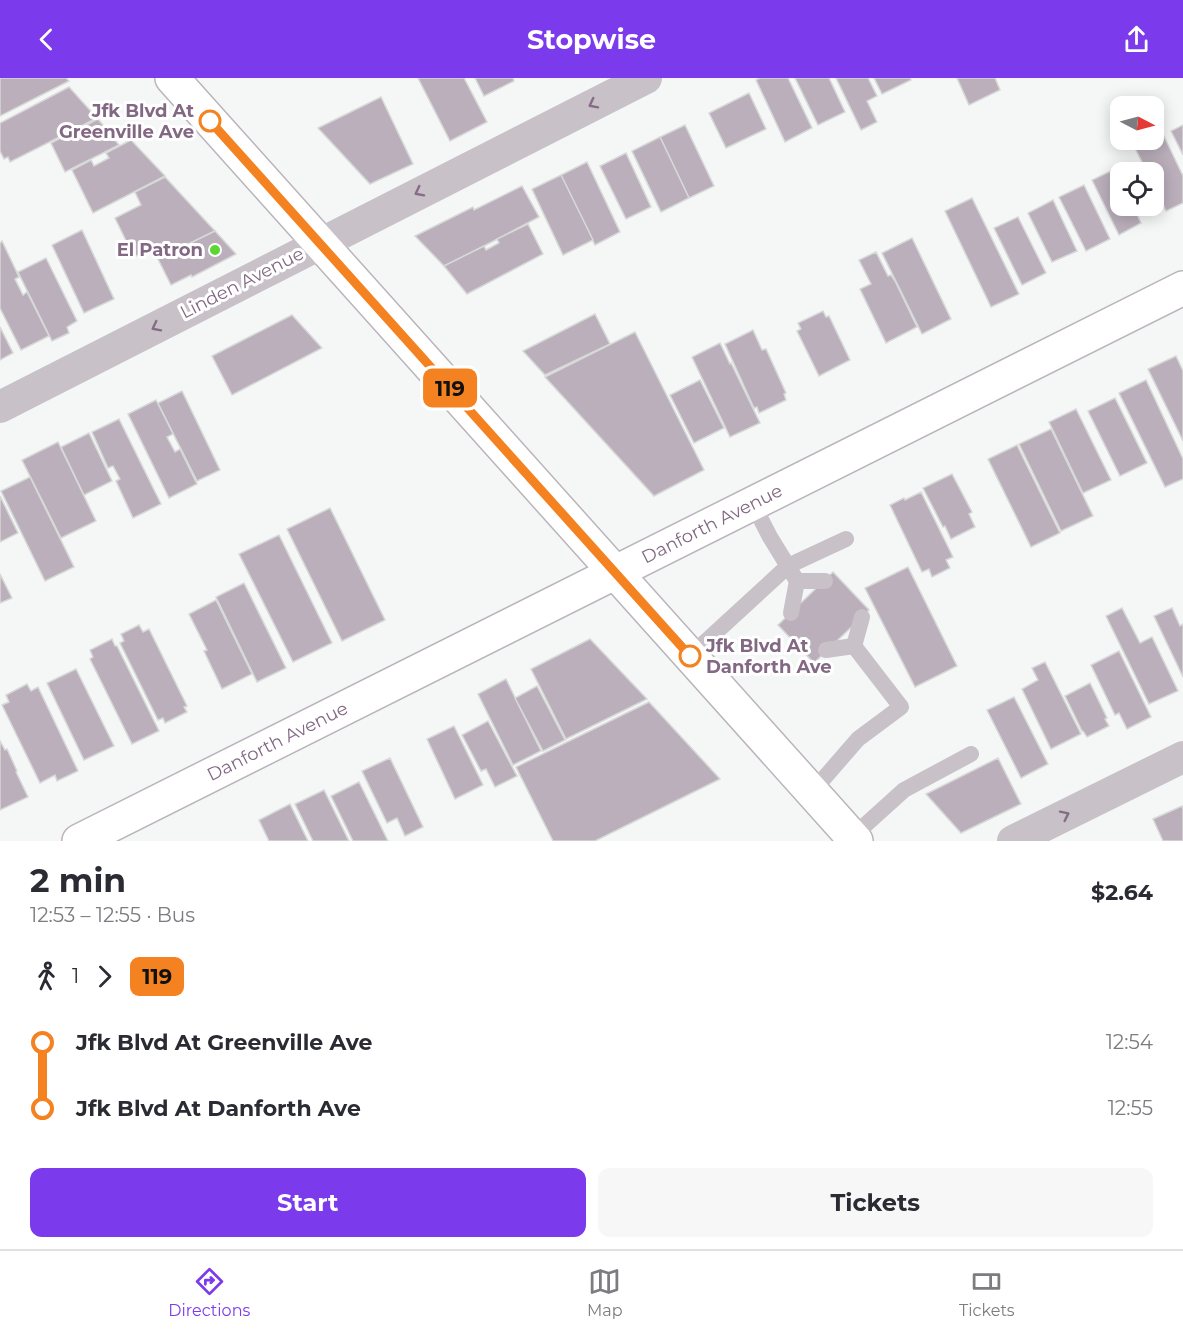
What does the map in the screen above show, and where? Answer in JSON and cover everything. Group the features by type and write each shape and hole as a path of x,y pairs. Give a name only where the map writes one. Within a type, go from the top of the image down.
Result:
{"main road":[{"path":"172,78 854,839"},
{"name":"Danforth Avenue","path":"80,841 1183,288"}],"street":[{"name":"Linden Avenue","path":"0,407 646,78"},
{"path":"1013,841 1183,757"}],"lane":[{"path":"753,504 797,581 791,613"},
{"path":"690,656 788,566 846,539"},
{"path":"797,581 825,581"},
{"path":"854,646 862,616"},
{"path":"826,650 854,646"},
{"path":"812,792 858,739 901,707 854,646"},
{"path":"854,839 904,790 971,754"}],"building":[{"path":"0,78 66,78 69,81 0,116"},
{"path":"418,78 464,78 487,122 450,141"},
{"path":"475,78 513,78 514,81 484,96"},
{"path":"788,78 812,128 785,142 756,80"},
{"path":"795,78 829,78 845,112 818,125"},
{"path":"836,78 868,78 877,96 867,101 877,122 861,130"},
{"path":"874,78 910,78 911,80 882,94"},
{"path":"957,78 995,78 1000,90 969,105"},
{"path":"69,87 97,118 10,162 8,157 4,159 0,151 0,123"},
{"path":"749,93 766,129 726,148 709,113"},
{"path":"381,97 413,164 370,184 318,128"},
{"path":"98,119 119,145 65,172 51,143"},
{"path":"685,125 714,186 689,198 660,137"},
{"path":"1183,125 1183,155 1171,131"},
{"path":"1164,136 1183,176 1183,203 1166,211 1164,207 1164,162 1142,162 1136,150 1164,150"},
{"path":"660,137 689,198 661,212 632,151"},
{"path":"131,140 165,176 93,213 72,170 91,160 94,166 109,158 106,153"},
{"path":"626,153 651,207 626,219 600,166"},
{"path":"587,162 620,232 595,245 561,175"},
{"path":"1110,171 1110,216 1138,216 1141,223 1119,235 1092,180"},
{"path":"561,175 593,240 563,255 532,189"},
{"path":"165,177 215,231 166,255 161,244 134,257 115,218 141,205 135,192"},
{"path":"1084,185 1110,239 1086,251 1059,197"},
{"path":"522,186 539,217 444,266 415,236 473,207 474,210"},
{"path":"972,198 1019,294 991,307 945,211"},
{"path":"1053,200 1077,251 1052,262 1028,213"},
{"path":"1018,217 1046,273 1022,285 994,228"},
{"path":"528,224 543,254 467,294 444,266 484,246 486,250 499,243 497,239"},
{"path":"82,230 114,299 84,313 52,245"},
{"path":"215,231 236,254 192,277 191,275 171,285 158,259"},
{"path":"912,238 951,319 922,334 882,253"},
{"path":"2,241 19,277 15,279 23,295 27,292 49,336 21,350 0,308 0,243"},
{"path":"876,252 888,276 891,275 895,281 917,327 886,343 860,289 871,284 859,260"},
{"path":"46,258 77,321 67,327 69,333 52,341 18,272"},
{"path":"823,311 826,317 829,316 850,360 819,376 797,331 801,329 798,323"},
{"path":"595,314 610,344 545,375 523,351"},
{"path":"292,315 322,348 232,395 212,356"},
{"path":"0,327 13,353 0,360"},
{"path":"753,330 762,350 766,349 786,393 784,394 786,400 759,413 757,407 754,408 725,344"},
{"path":"635,332 704,470 654,496 545,377"},
{"path":"720,343 760,423 730,437 692,357"},
{"path":"1176,356 1183,371 1183,441 1148,369"},
{"path":"700,380 724,428 694,443 670,395"},
{"path":"1146,380 1183,459 1183,479 1165,487 1119,393"},
{"path":"182,391 220,470 197,481 158,403"},
{"path":"1115,398 1147,463 1120,476 1088,411"},
{"path":"156,400 173,434 167,437 175,452 180,449 197,484 169,498 128,414"},
{"path":"1076,409 1111,480 1083,493 1049,422"},
{"path":"119,419 161,504 133,518 116,481 120,479 113,466 108,468 92,432"},
{"path":"1051,429 1093,516 1061,531 1019,444"},
{"path":"89,433 112,481 84,495 61,447"},
{"path":"58,442 96,521 61,538 22,460"},
{"path":"1017,445 1060,533 1031,547 988,459"},
{"path":"952,474 972,512 969,514 975,527 951,539 923,488"},
{"path":"30,477 74,567 45,581 1,491"},
{"path":"921,492 953,557 946,560 950,568 932,577 929,569 922,572 890,505"},
{"path":"0,496 18,533 0,542"},
{"path":"330,508 385,620 342,641 287,529"},
{"path":"279,535 332,643 293,662 239,554"},
{"path":"908,567 957,666 915,687 865,588"},
{"path":"833,572 869,610 814,663 778,625"},
{"path":"0,574 12,598 0,603"},
{"path":"244,583 286,668 257,682 216,597"},
{"path":"216,600 252,674 222,689 204,651 207,650 189,614"},
{"path":"1122,608 1140,643 1152,637 1178,691 1149,704 1106,616"},
{"path":"1172,608 1180,626 1183,624 1183,677 1154,616"},
{"path":"139,625 143,632 149,629 187,706 184,707 187,712 165,723 163,718 158,720 120,643 124,641 121,634"},
{"path":"112,639 159,731 132,744 90,659 93,657 90,650"},
{"path":"590,639 647,699 566,739 531,669"},
{"path":"1119,651 1151,717 1127,729 1119,713 1115,715 1091,665"},
{"path":"1045,662 1081,734 1051,749 1022,689 1038,680 1032,668"},
{"path":"76,669 114,746 84,760 47,683"},
{"path":"506,679 541,751 513,765 478,694"},
{"path":"1090,683 1109,726 1087,737 1065,696"},
{"path":"27,684 31,691 38,687 78,771 57,781 55,775 40,783 2,705 9,702 6,695"},
{"path":"537,686 565,740 543,751 515,698"},
{"path":"1014,697 1048,764 1021,778 987,710"},
{"path":"649,702 720,779 595,841 553,841 516,767"},
{"path":"488,721 517,776 495,787 486,769 481,771 462,735"},
{"path":"454,726 483,785 455,799 427,739"},
{"path":"0,741 5,750 7,749 28,797 0,810"},
{"path":"390,758 423,827 405,836 397,818 387,823 362,771"},
{"path":"998,758 1021,804 961,833 926,794"},
{"path":"359,782 388,841 353,841 331,796"},
{"path":"324,790 349,841 313,841 295,804"},
{"path":"290,804 308,841 269,841 259,820"},
{"path":"1182,806 1183,841 1163,841 1153,819"}],"bus line":[{"name":"119","path":"210,121 690,656"}],"place":[{"name":"Jfk Blvd At Greenville Ave","path":"210,121"},
{"name":"El Patron","path":"215,250"},
{"name":"Jfk Blvd At Danforth Ave","path":"690,656"}]}
